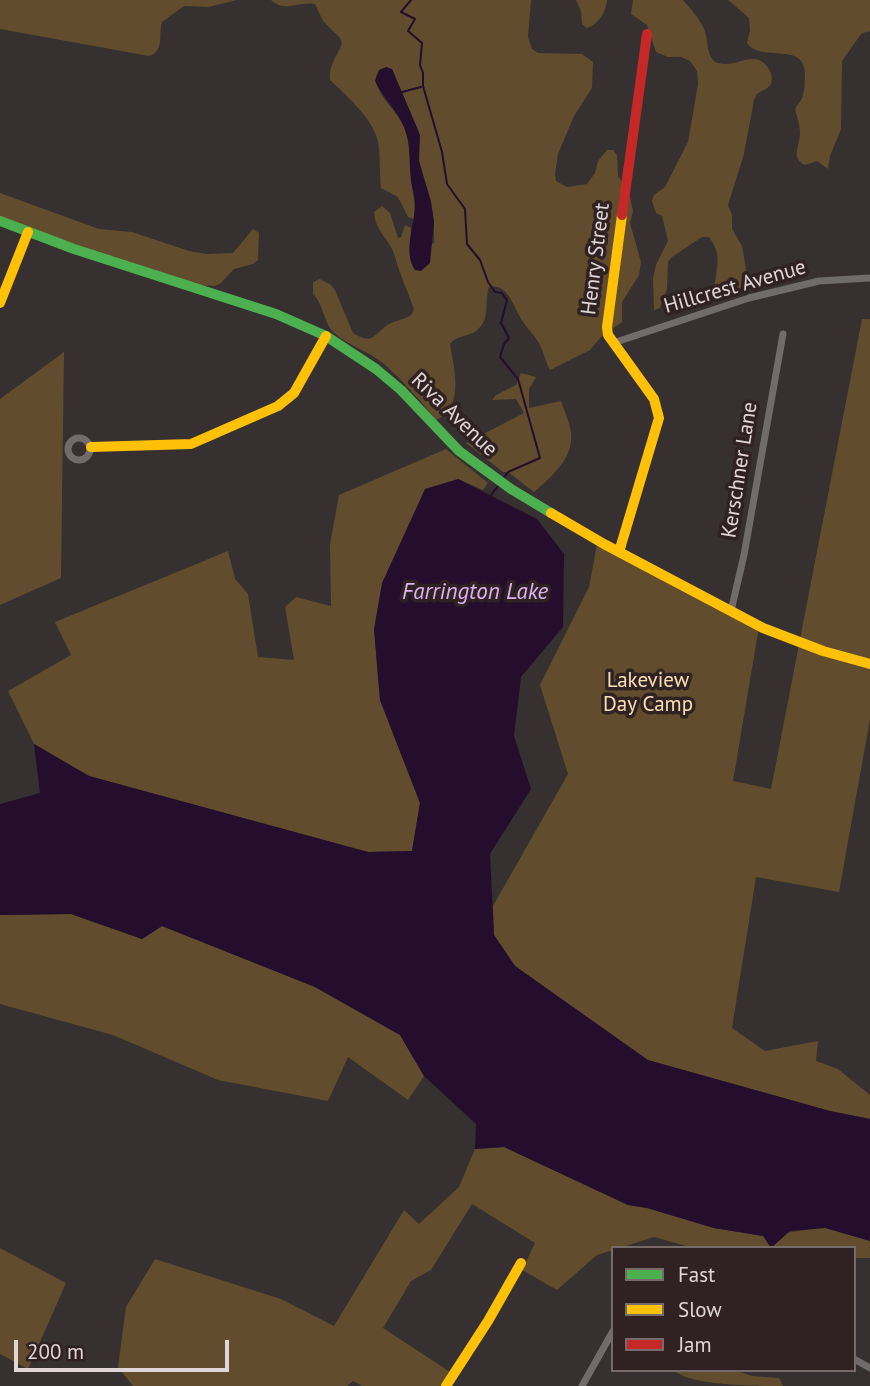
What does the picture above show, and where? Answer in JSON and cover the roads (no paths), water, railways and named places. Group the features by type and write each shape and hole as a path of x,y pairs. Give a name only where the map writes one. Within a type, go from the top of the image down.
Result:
{"street":[{"name":"Henry Street","path":"619,552 659,418 654,398 613,343 607,327 611,282 648,34"},
{"name":"Riva Avenue","path":"0,221 74,250 275,314 326,336 376,369 401,390 459,452 500,483 619,552 731,611 790,639 870,664"},
{"path":"0,303 28,232"},
{"name":"Hillcrest Avenue","path":"613,343 749,298 819,281 870,278"},
{"name":"Kerschner Lane","path":"731,611 744,555 783,334"},
{"path":"91,447 191,444 278,406 294,393 326,336"},
{"path":"446,1386 521,1263"},
{"path":"584,1385 611,1335"}],"water":[{"path":"386,67 392,69 420,135 419,161 434,222 430,263 421,271 415,270 410,254 415,201 406,133 398,115 375,81 379,70"},
{"name":"Farrington Lake","path":"458,479 537,519 564,554 563,627 521,677 514,736 531,789 490,854 494,935 515,966 648,1060 830,1111 870,1119 870,1241 825,1228 790,1231 773,1246 770,1246 763,1236 714,1228 628,1205 504,1147 475,1149 476,1124 424,1076 400,1035 315,987 162,926 142,939 71,914 0,915 0,804 40,793 34,744 89,776 368,852 412,851 420,803 380,700 374,629 382,583 425,489"}],"waterway":[{"path":"411,0 401,12 415,19 408,31 422,43 420,65 423,86 442,152 447,184 465,209 467,244 480,260 495,292 502,293 507,300 501,323 509,338 500,357 518,379 540,458 508,472 503,479"},
{"path":"402,92 421,87"},
{"path":"491,495 498,486"}],"park label":[{"name":"Lakeview Day Camp","path":"648,693"}]}
